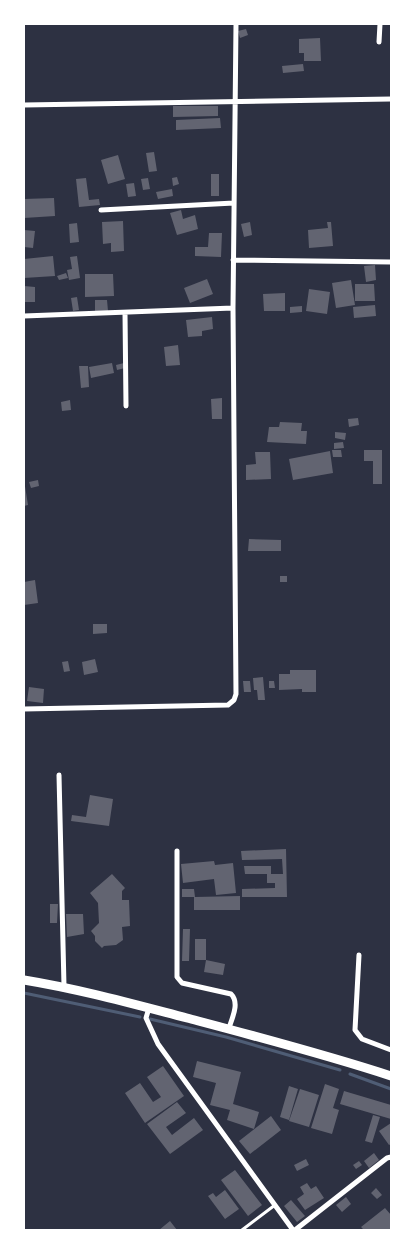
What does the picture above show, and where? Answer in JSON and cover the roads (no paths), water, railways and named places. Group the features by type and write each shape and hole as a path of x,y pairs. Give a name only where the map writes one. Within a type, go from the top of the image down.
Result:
{"main road":[{"path":"24,980 64,986 229,1028 391,1076"}],"street":[{"path":"24,709 228,704 234,700 236,684 233,260 236,24"},
{"path":"379,42 380,24"},
{"path":"24,105 391,99"},
{"path":"101,210 234,203"},
{"path":"233,260 391,262"},
{"path":"24,316 233,308"},
{"path":"125,313 126,406"},
{"path":"59,775 64,986"},
{"path":"177,851 177,976 182,983 205,990 230,994 234,997 236,1002 229,1028"},
{"path":"359,955 355,1030 362,1039 391,1050"},
{"path":"148,1008 146,1018 158,1044 294,1230 387,1158 391,1157"}],"lane":[{"path":"242,1230 275,1204"}],"waterway":[{"path":"24,993 140,1017"},
{"path":"150,1019 226,1037 340,1070"},
{"path":"350,1074 391,1089"}]}
